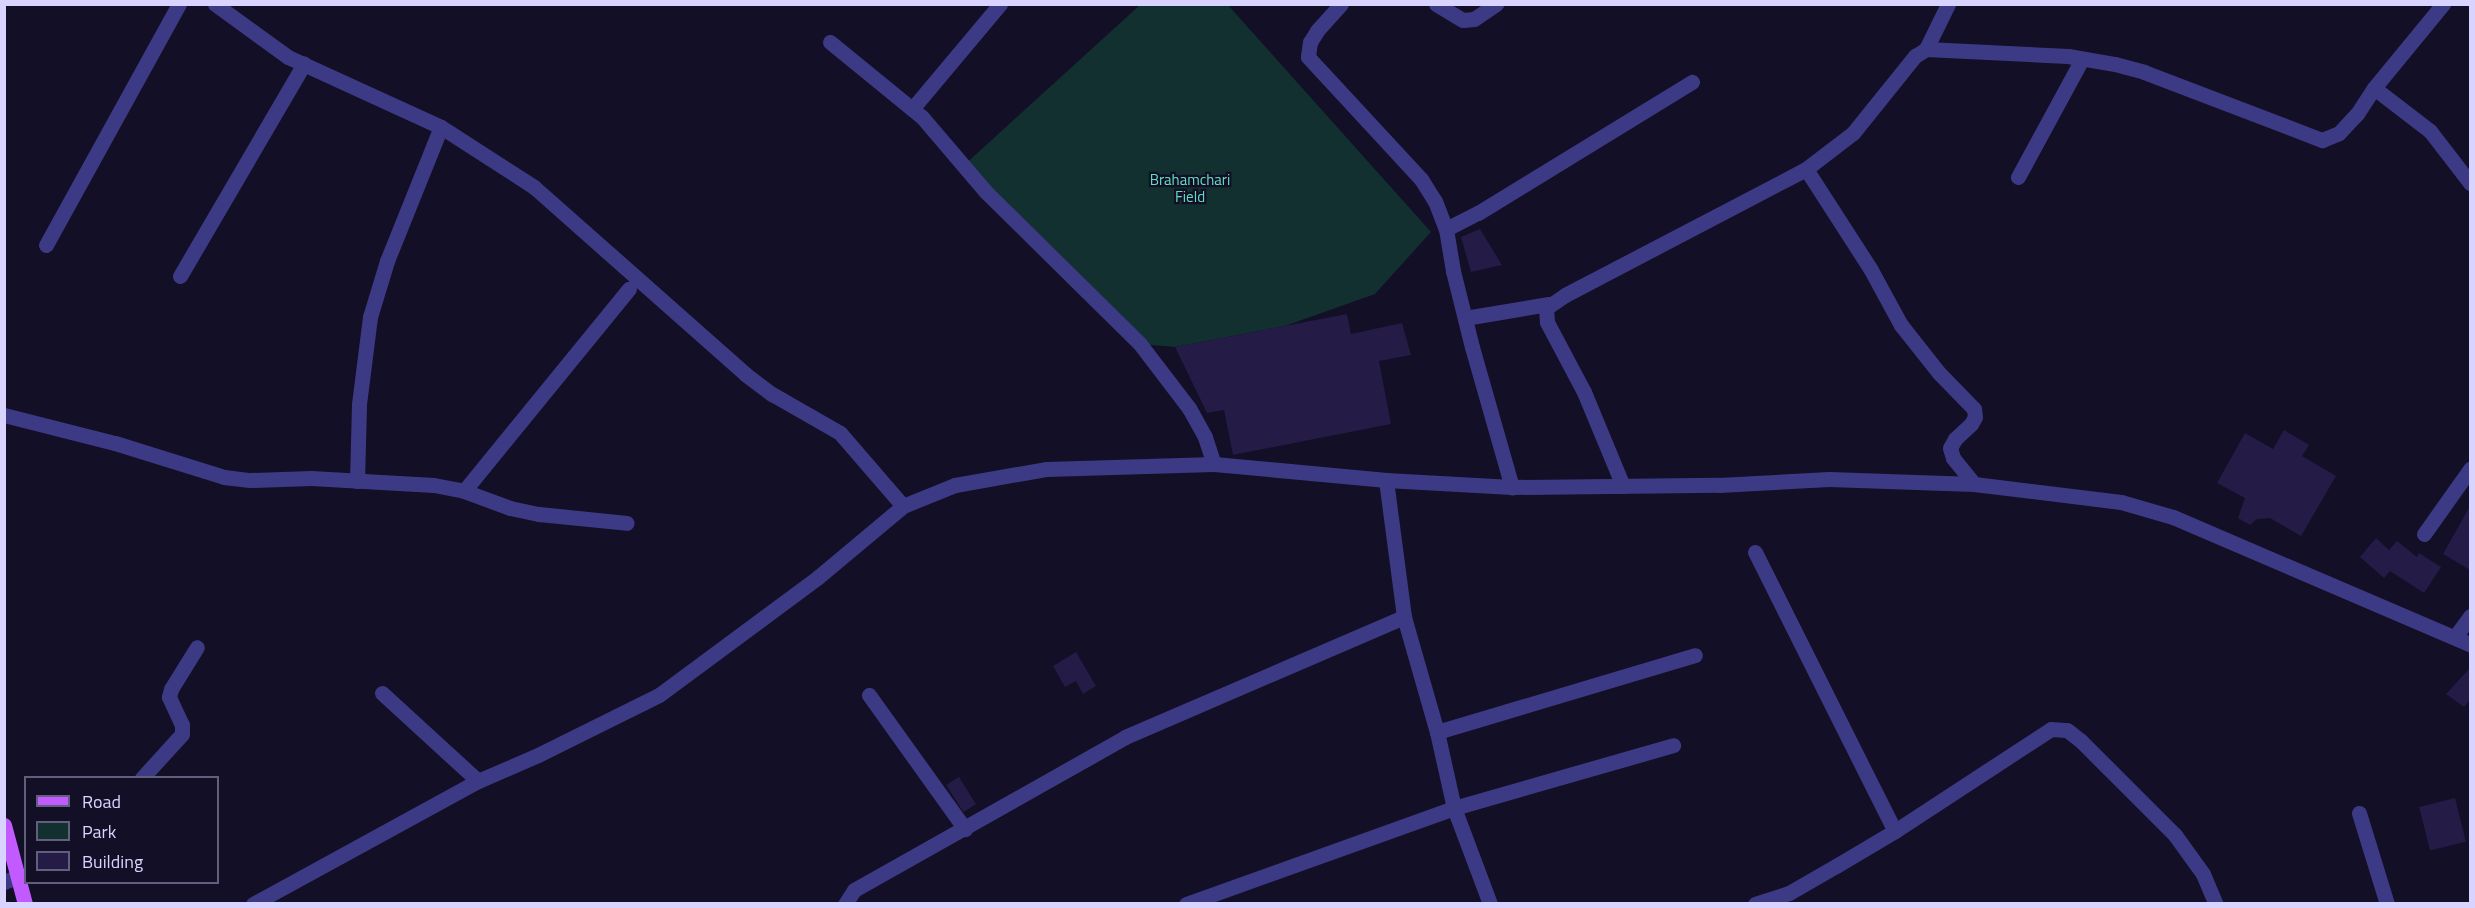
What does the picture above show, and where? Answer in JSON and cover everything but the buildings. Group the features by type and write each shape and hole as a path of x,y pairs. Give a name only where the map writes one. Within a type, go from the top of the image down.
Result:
{"main road":[{"path":"4,825 25,903"}],"street":[{"path":"46,245 180,4"},
{"path":"215,4 288,57 441,127 534,187 745,374 772,394 840,433 903,506"},
{"path":"912,109 1000,4"},
{"path":"1341,4 1310,42 1308,57 1421,179 1435,201 1446,229 1465,318 1512,487"},
{"path":"1436,4 1463,20 1474,19 1496,4"},
{"path":"1465,318 1549,304 1806,170 1853,133 1915,56 1926,49 1948,4"},
{"path":"1926,49 2082,59 2144,72 2322,140 2339,133 2357,114 2374,88 2443,4"},
{"path":"830,42 912,109 986,192 1140,344 1189,408 1205,437 1214,464"},
{"path":"2018,177 2082,59"},
{"path":"180,276 304,64"},
{"path":"1446,229 1478,213 1692,82"},
{"path":"2374,88 2430,131 2470,183"},
{"path":"357,480 359,404 370,317 387,261 441,127"},
{"path":"1806,170 1871,270 1901,325 1939,373 1974,409 1975,417 1971,424 1955,439 1950,448 1953,458 1974,484"},
{"path":"464,491 628,289"},
{"path":"1549,304 1545,314 1547,322 1584,392 1623,486"},
{"path":"4,415 115,443 224,477 250,480 311,478 434,485 464,491 510,508 539,514 627,523"},
{"path":"253,903 270,900 478,781 538,755 659,695 771,613 903,506 955,485 1046,469 1214,464 1386,480 1512,487 1719,485 1829,479 1974,484 2121,502 2150,509 2470,644"},
{"path":"2424,534 2470,470"},
{"path":"1386,480 1404,617 1437,732 1454,808 1490,903"},
{"path":"1755,552 1895,831"},
{"path":"2455,637 2470,615"},
{"path":"833,903 847,900 964,829 1125,737 1404,617"},
{"path":"143,776 182,734 182,725 170,697 171,689 197,647"},
{"path":"1437,732 1695,655"},
{"path":"382,693 478,781"},
{"path":"870,695 964,829"},
{"path":"1755,903 1789,892 1895,831 2051,729 2067,730 2081,741 2175,835 2203,874 2217,903"},
{"path":"1186,903 1454,808 1673,745"},
{"path":"2359,813 2386,903"}],"green space":[{"name":"Brahamchari Field","path":"1140,5 1228,5 1431,232 1375,294 1285,326 1175,347 1140,344 962,167"}]}
